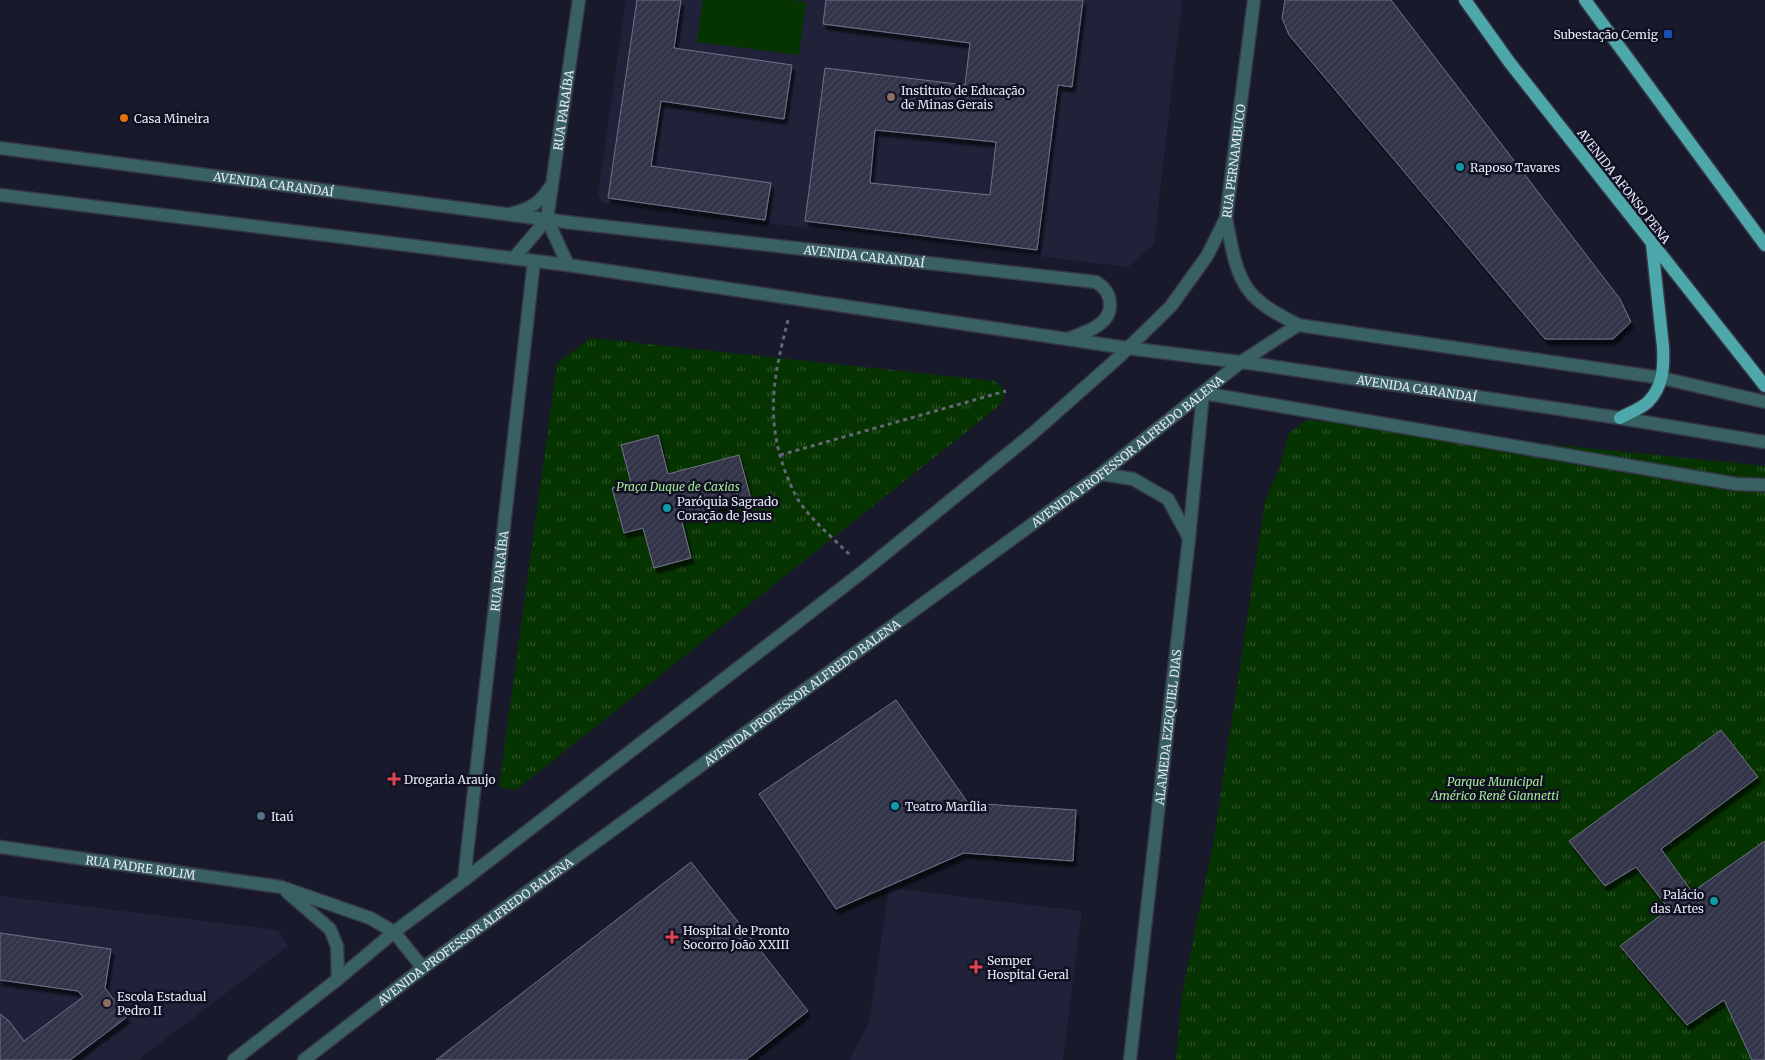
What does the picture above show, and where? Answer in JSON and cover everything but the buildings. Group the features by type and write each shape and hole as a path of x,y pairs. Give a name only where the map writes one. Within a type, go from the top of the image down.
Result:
{"main road":[{"name":"AVENIDA AFONSO PENA","path":"1465,0 1510,63 1765,386"},
{"path":"1585,0 1765,245"},
{"path":"1620,418 1647,403 1657,390 1662,378 1664,363 1652,244"}],"street":[{"name":"RUA PARAÍBA","path":"547,220 578,0"},
{"name":"RUA PERNAMBUCO","path":"1127,348 1171,306 1207,256 1226,218 1254,0"},
{"name":"AVENIDA CARANDAÍ","path":"0,148 547,220 1096,282 1105,288 1110,298 1108,316 1101,324 1091,330 1068,339"},
{"path":"506,214 533,206 543,198 552,183"},
{"name":"AVENIDA CARANDAÍ","path":"0,195 568,265 1127,348 1241,362 1620,418 1765,442"},
{"path":"1226,218 1239,272 1250,292 1272,311 1298,325 1662,378 1765,402"},
{"path":"514,258 547,220 568,265"},
{"name":"RUA PARAÍBA","path":"464,880 534,261"},
{"name":"AVENIDA PROFESSOR ALFREDO BALENA","path":"304,1060 422,968 1101,474 1241,362 1298,325"},
{"path":"234,1060 338,979 394,932 865,570 1032,434 1127,348"},
{"path":"1203,393 1736,484 1765,485"},
{"name":"ALAMEDA EZEQUIEL DIAS","path":"1130,1060 1189,538 1203,393"},
{"path":"1101,474 1133,478 1168,499 1189,538"},
{"name":"RUA PADRE ROLIM","path":"0,847 281,887 370,918 394,932"},
{"path":"281,887 330,929 338,946 338,979"},
{"path":"394,932 422,968"}],"path":[{"path":"794,298 779,355 773,404 775,436 794,493 804,509 865,570"},
{"path":"780,455 1006,391"}],"shaded area":[{"name":"Instituto de Educação de Minas Gerais","path":"626,0 1182,0 1154,244 1128,267 602,203 598,194"},
{"name":"Semper Hospital Geral","path":"889,888 1082,911 1063,1060 849,1060 869,1022"},
{"name":"Escola Estadual Pedro II","path":"0,896 278,930 288,946 138,1060 0,1060"}],"green space":[{"path":"703,0 791,0 806,2 799,55 697,42"},
{"name":"Praça Duque de Caxias","path":"591,338 995,381 1006,391 1000,405 516,790 499,787 557,363"},
{"name":"Parque Municipal Américo Renê Giannetti","path":"1306,420 1765,466 1765,1060 1176,1060 1182,994 1213,845 1265,501 1279,469 1289,433"}],"place":[{"name":"Subestação Cemig","path":"1668,34"},
{"name":"Instituto de Educação de Minas Gerais","path":"891,97"},
{"name":"Casa Mineira","path":"124,118"},
{"name":"Raposo Tavares","path":"1460,167"},
{"name":"Paróquia Sagrado Coração de Jesus","path":"667,508"},
{"name":"Drogaria Araujo","path":"394,779"},
{"name":"Teatro Marília","path":"895,806"},
{"name":"Itaú","path":"261,816"},
{"name":"Palácio das Artes","path":"1714,901"},
{"name":"Hospital de Pronto Socorro João XXIII","path":"672,937"},
{"name":"Semper Hospital Geral","path":"976,967"},
{"name":"Escola Estadual Pedro II","path":"107,1003"}]}
